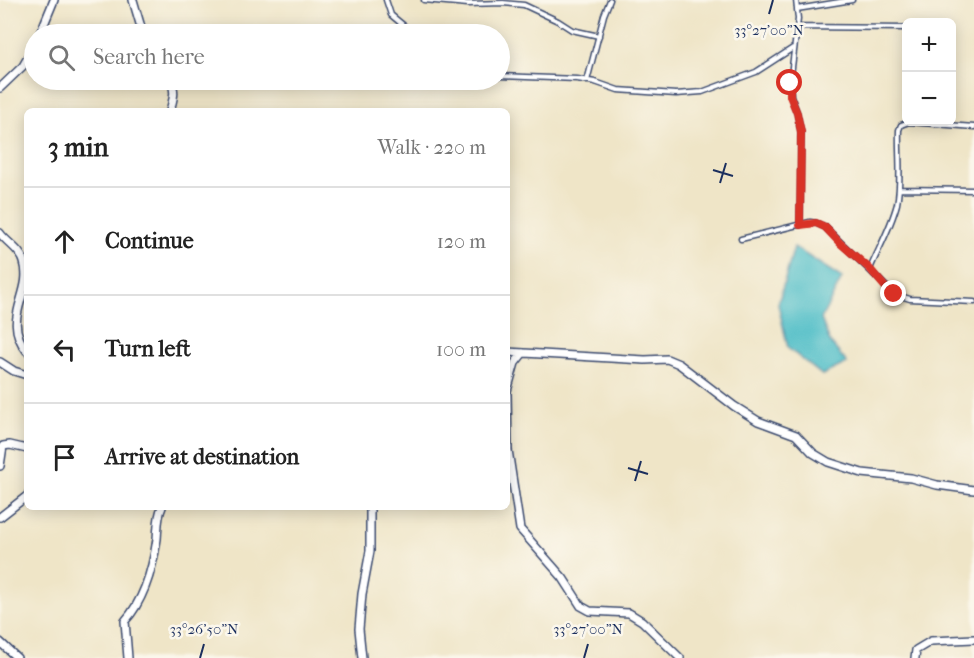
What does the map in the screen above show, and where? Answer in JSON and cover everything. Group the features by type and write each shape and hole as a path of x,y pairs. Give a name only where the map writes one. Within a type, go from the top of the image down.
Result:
{"street":[{"path":"44,24 54,0"},
{"path":"133,0 140,24"},
{"path":"0,88 24,64"},
{"path":"171,108 174,90"},
{"path":"0,233 24,259"},
{"path":"24,277 12,327 14,338 24,348"},
{"path":"510,352 645,360 667,359 679,363 722,398 750,416 795,435 813,453 828,462 862,473 911,478 937,485 974,490"},
{"path":"510,376 515,363 523,353"},
{"path":"0,362 24,374"},
{"path":"0,466 3,446 24,448"},
{"path":"510,463 520,529 563,578 581,606 590,611 629,613 642,621 680,658"},
{"path":"0,517 24,498"},
{"path":"128,658 125,621 138,606 146,584 157,540 158,518 161,510"},
{"path":"362,658 359,629 362,594 370,551 370,510"},
{"path":"915,658 916,650 932,641 974,639"},
{"path":"0,642 17,658"}],"lane":[{"path":"386,0 391,15 402,24"},
{"path":"424,0 524,5 572,30 598,36"},
{"path":"587,81 610,0"},
{"path":"796,0 797,27 791,67 790,96 801,132 800,225"},
{"path":"797,9 852,0"},
{"path":"797,27 902,28"},
{"path":"510,77 587,81 618,90 651,93 702,92 756,72 793,48"},
{"path":"870,269 892,220 899,189 899,130 901,125 909,122 974,127"},
{"path":"899,189 974,190"},
{"path":"741,239 816,223 825,227 870,269 886,288 901,297 974,302"}],"water":[{"path":"794,247 842,278 821,319 830,342 847,363 822,375 788,348 778,304"}],"route":[{"path":"790,83 790,96 801,132 800,225 810,222 825,227 894,294"}]}
